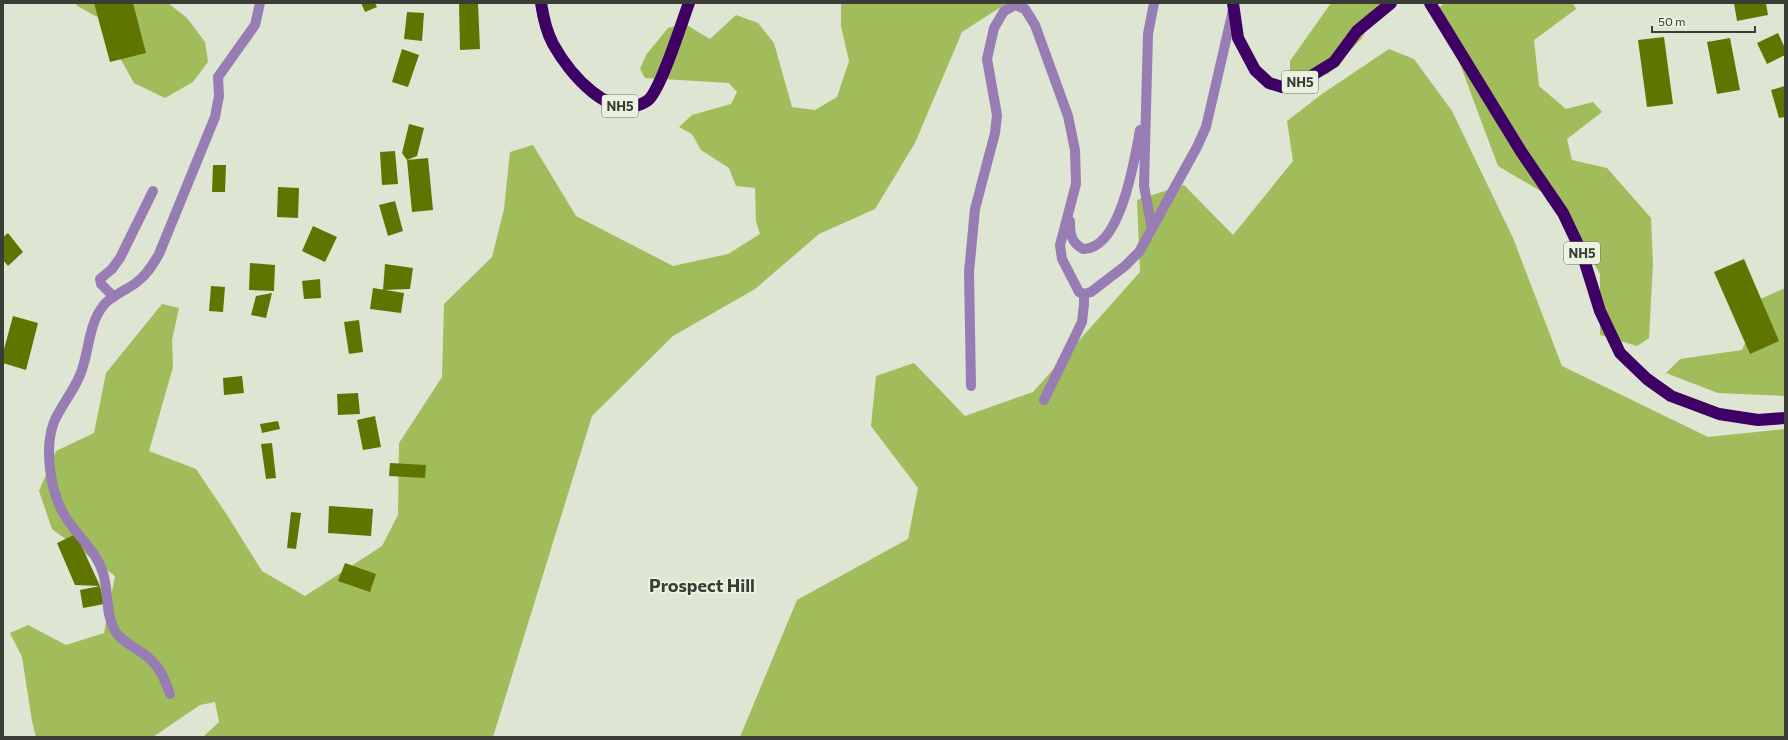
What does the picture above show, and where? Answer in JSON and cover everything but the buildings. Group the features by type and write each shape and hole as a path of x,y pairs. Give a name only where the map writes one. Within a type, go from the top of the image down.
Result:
{"highway":[{"name":"NH5","path":"541,3 552,42 567,66 588,87 609,104 631,108 648,100 657,87 689,3"},
{"name":"NH5","path":"1234,5 1238,38 1255,70 1269,83 1282,87 1304,81 1334,62 1357,31 1391,3"},
{"name":"NH5","path":"1430,3 1522,153 1563,213 1582,253 1600,310 1620,353 1647,379 1672,396 1719,414 1758,420 1785,418"}],"street":[{"path":"170,694 162,673 152,661 122,639 114,628 107,602 103,573 96,556 64,515 55,490 50,467 49,437 55,421 76,385 82,371 97,315 103,306 114,297 138,282 149,271 159,254 215,117 219,96 218,77 255,25 260,3"},
{"path":"1152,229 1144,186 1148,34 1154,3"},
{"path":"971,386 969,272 975,209 995,133 997,115 987,59 994,28 1004,11 1015,5 1025,9 1035,25 1068,116 1074,150 1076,184 1060,245 1062,259 1079,292 1084,294 1090,292 1125,266 1139,252 1197,147 1206,127 1234,5"},
{"path":"1071,205 1070,236 1076,245 1087,249 1099,243 1108,234 1124,201 1146,102"},
{"path":"114,297 101,284 100,280 112,269 120,258 153,191"},
{"path":"1044,400 1082,322 1084,294"}],"green space":[{"path":"77,3 168,3 187,18 205,42 208,62 193,82 165,98 134,83 120,58 118,22 95,16 76,5"},
{"path":"841,3 1007,3 962,32 915,143 875,209 819,234 755,289 673,336 592,416 493,737 203,737 219,722 215,702 200,705 153,737 36,737 22,657 10,633 28,625 66,645 104,633 115,576 52,529 39,491 56,451 94,433 106,373 162,304 179,308 172,340 173,367 149,451 196,469 262,571 305,596 382,546 398,515 399,443 442,377 444,304 492,257 504,209 510,152 533,145 576,216 673,266 728,254 760,234 756,221 755,188 736,186 729,168 701,150 692,134 679,127 692,115 731,104 737,92 729,83 645,78 640,69 646,55 668,28 685,24 710,39 736,15 758,23 774,43 792,107 815,110 837,97 849,61 841,26"},
{"path":"1331,3 1380,3 1362,38 1328,74 1290,77 1290,61"},
{"path":"1444,3 1573,3 1576,9 1534,40 1539,86 1566,109 1593,102 1602,112 1567,139 1572,160 1607,168 1651,218 1653,263 1649,338 1637,346 1600,335 1600,274 1559,202 1498,166 1439,8"},
{"path":"1389,49 1414,59 1452,111 1513,238 1562,366 1708,437 1785,429 1785,737 740,737 797,600 908,539 918,488 871,426 876,376 914,363 965,416 1033,392 1140,272 1137,200 1184,185 1233,235 1293,161 1287,121 1322,94"},
{"path":"1785,288 1785,396 1718,393 1666,373 1680,359 1742,350 1753,324 1756,301"}],"district":[{"name":"Prospect Hill","path":"702,585"}]}
